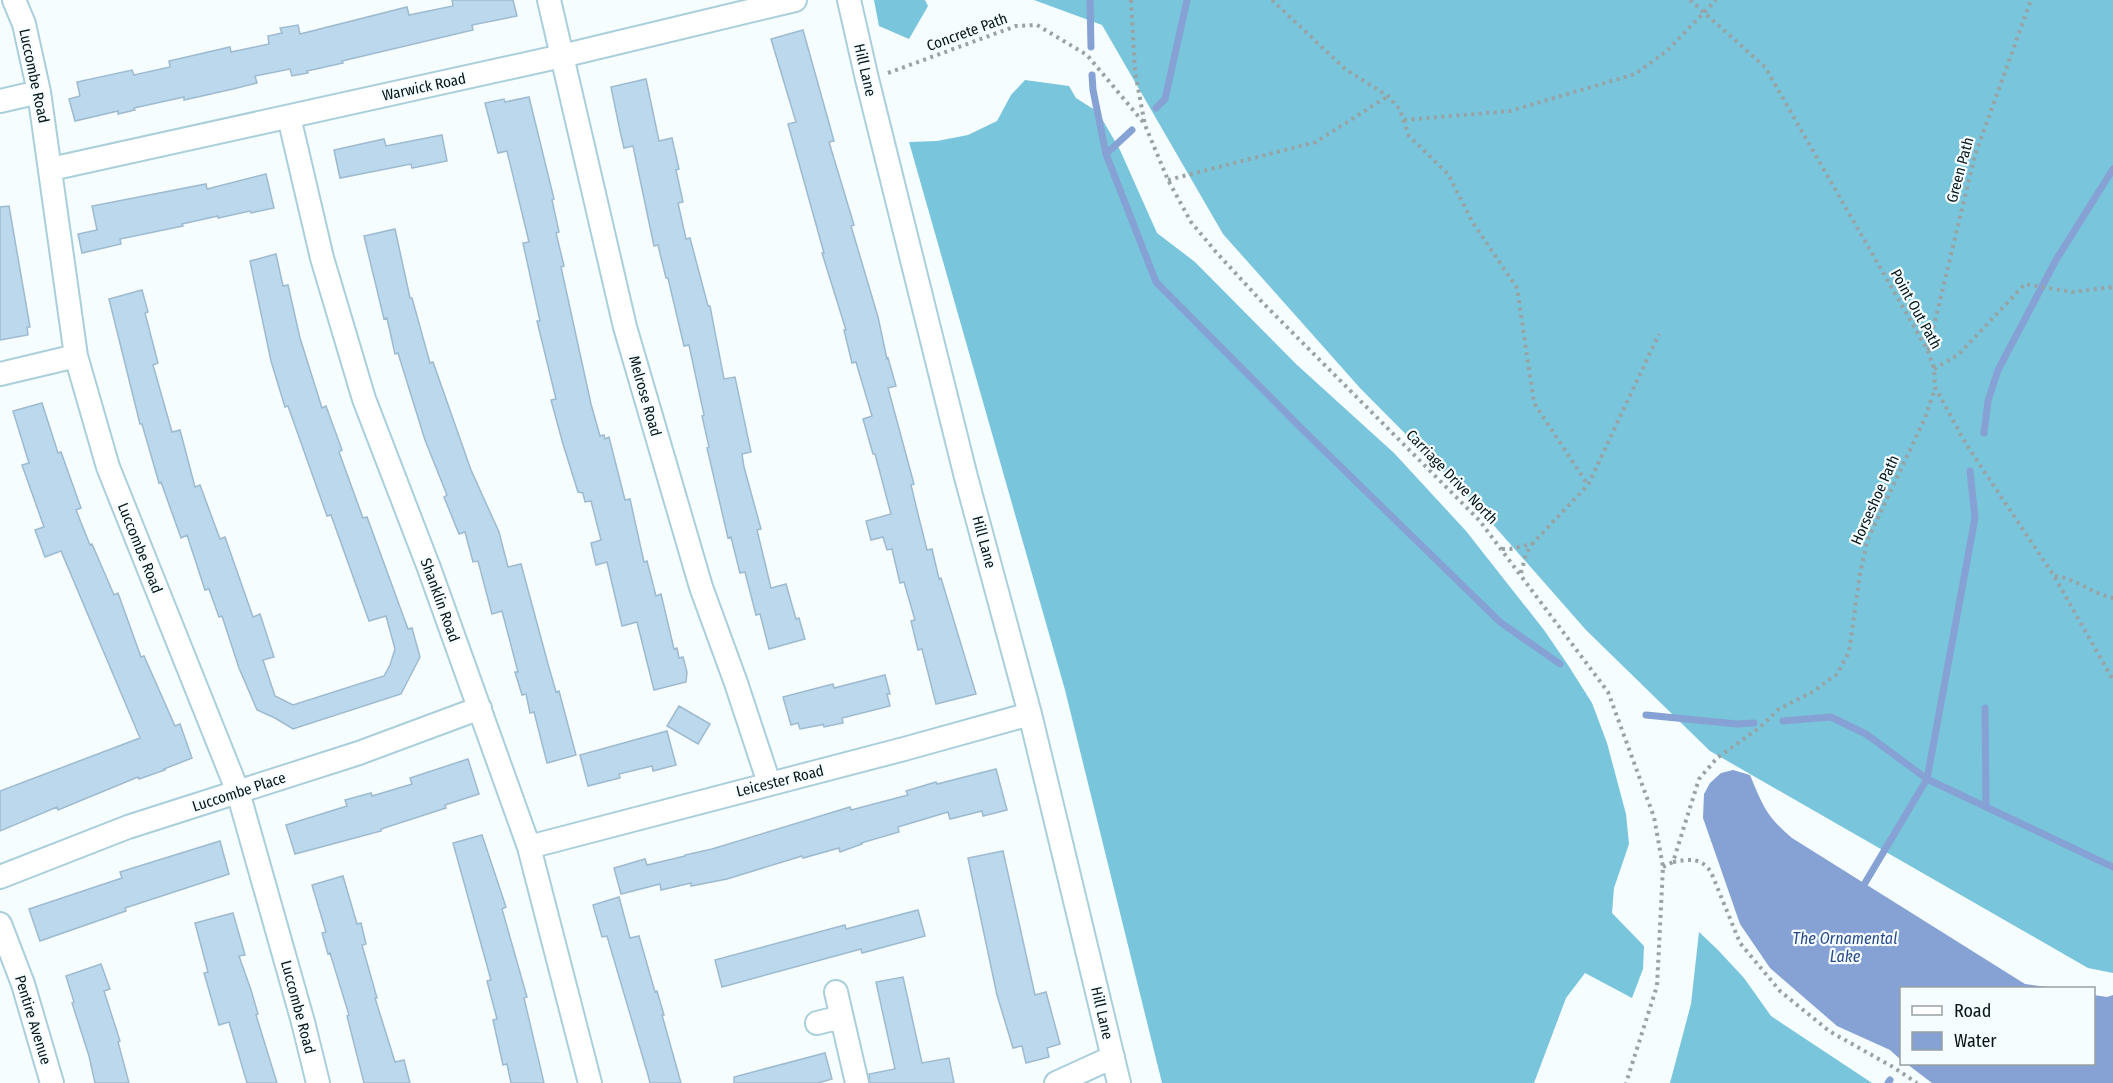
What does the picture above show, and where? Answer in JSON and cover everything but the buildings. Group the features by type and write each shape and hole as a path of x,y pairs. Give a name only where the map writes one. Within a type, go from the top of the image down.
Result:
{"street":[{"name":"Luccombe Road","path":"14,0 24,24 39,92 76,356 108,467 238,792 318,1083"},
{"name":"Melrose Road","path":"549,0 625,327 701,586 769,783"},
{"name":"Warwick Road","path":"51,170 562,56 795,0"},
{"name":"Hill Lane","path":"849,0 966,477 1030,714 1119,1083"},
{"path":"0,101 39,92"},
{"name":"Shanklin Road","path":"289,117 322,258 364,399 429,568 529,847 590,1083"},
{"path":"0,375 76,356"},
{"name":"Luccombe Place","path":"0,877 128,827 359,753 480,708"},
{"name":"Leicester Road","path":"529,847 1030,714"},
{"name":"Pentire Avenue","path":"0,924 23,984 52,1083"},
{"path":"836,992 857,1083"},
{"path":"817,1023 841,1017"},
{"path":"1056,1083 1113,1057"}],"path":[{"name":"Carriage Drive North","path":"1131,0 1135,72 1145,125 1168,180 1191,222 1262,302 1479,520 1521,573 1608,692 1654,817 1663,867 1657,986 1626,1083"},
{"path":"1272,0 1345,69 1388,96 1400,110 1408,136 1448,174 1473,224 1517,288 1534,403 1588,485"},
{"name":"Point Out Path","path":"1690,0 1764,67 1928,351 1934,369 1935,387 1966,444 2054,576 2113,680"},
{"path":"1404,120 1510,111 1635,74 1667,51 1716,0"},
{"name":"Green Path","path":"1928,351 1975,155 2031,0"},
{"name":"Concrete Path","path":"867,79 890,73 1016,27 1037,25 1087,55 1145,125"},
{"path":"1168,180 1316,142 1388,96"},
{"path":"1934,369 1959,354 2025,284 2072,292 2113,287"},
{"path":"1521,573 1526,554 1532,544 1588,485 1659,334"},
{"name":"Horseshoe Path","path":"1673,862 1699,779 1717,758 1759,728 1779,709 1814,691 1837,674 1849,652 1867,541 1925,418 1935,387"},
{"path":"1501,549 1532,544"},
{"path":"2054,576 2065,577 2105,596 2113,597"},
{"path":"1663,867 1673,862 1691,859 1706,864 1740,943 1780,991 1829,1031 1917,1083"}],"shaded area":[{"path":"874,0 925,0 928,6 909,39 879,26"},
{"path":"1034,0 2113,0 2113,973 2088,968 1710,751 1586,630 1475,504 1360,388 1223,234 1102,25"},
{"path":"1025,80 1069,86 1076,98 1098,112 1120,150 1157,233 1195,262 1296,364 1394,453 1466,531 1544,630 1592,703 1607,743 1626,814 1629,844 1614,888 1612,913 1644,946 1643,969 1632,998 1585,973 1566,998 1534,1083 1162,1083 1065,690 909,142 937,141 968,135 997,121 1011,95"},
{"path":"1699,932 1744,978 1771,1016 1872,1083 1670,1083 1691,1004"}],"water":[{"name":"The Ornamental Lake","path":"1733,770 1750,775 1766,810 1792,838 2025,984 2048,987 1900,987 1900,1059 1890,1050 1837,1026 1770,968 1740,924 1703,818 1704,794 1710,783 1721,773"},
{"path":"2095,995 2107,997 2113,995 2113,1083 1932,1083 1908,1065 2095,1065"}],"waterway":[{"path":"1090,0 1091,47"},
{"path":"1156,108 1165,99 1187,0"},
{"path":"1092,75 1106,154"},
{"path":"1132,130 1106,154 1156,282 1299,426 1500,622 1560,664"},
{"path":"1984,433 1988,401 1998,370 2056,260 2113,169"},
{"path":"1865,883 1927,779 1975,518 1970,471"},
{"path":"1985,708 1986,807"},
{"path":"1646,715 1737,724 1754,723"},
{"path":"1783,721 1831,717 1866,734 1927,779 2113,867"}]}
